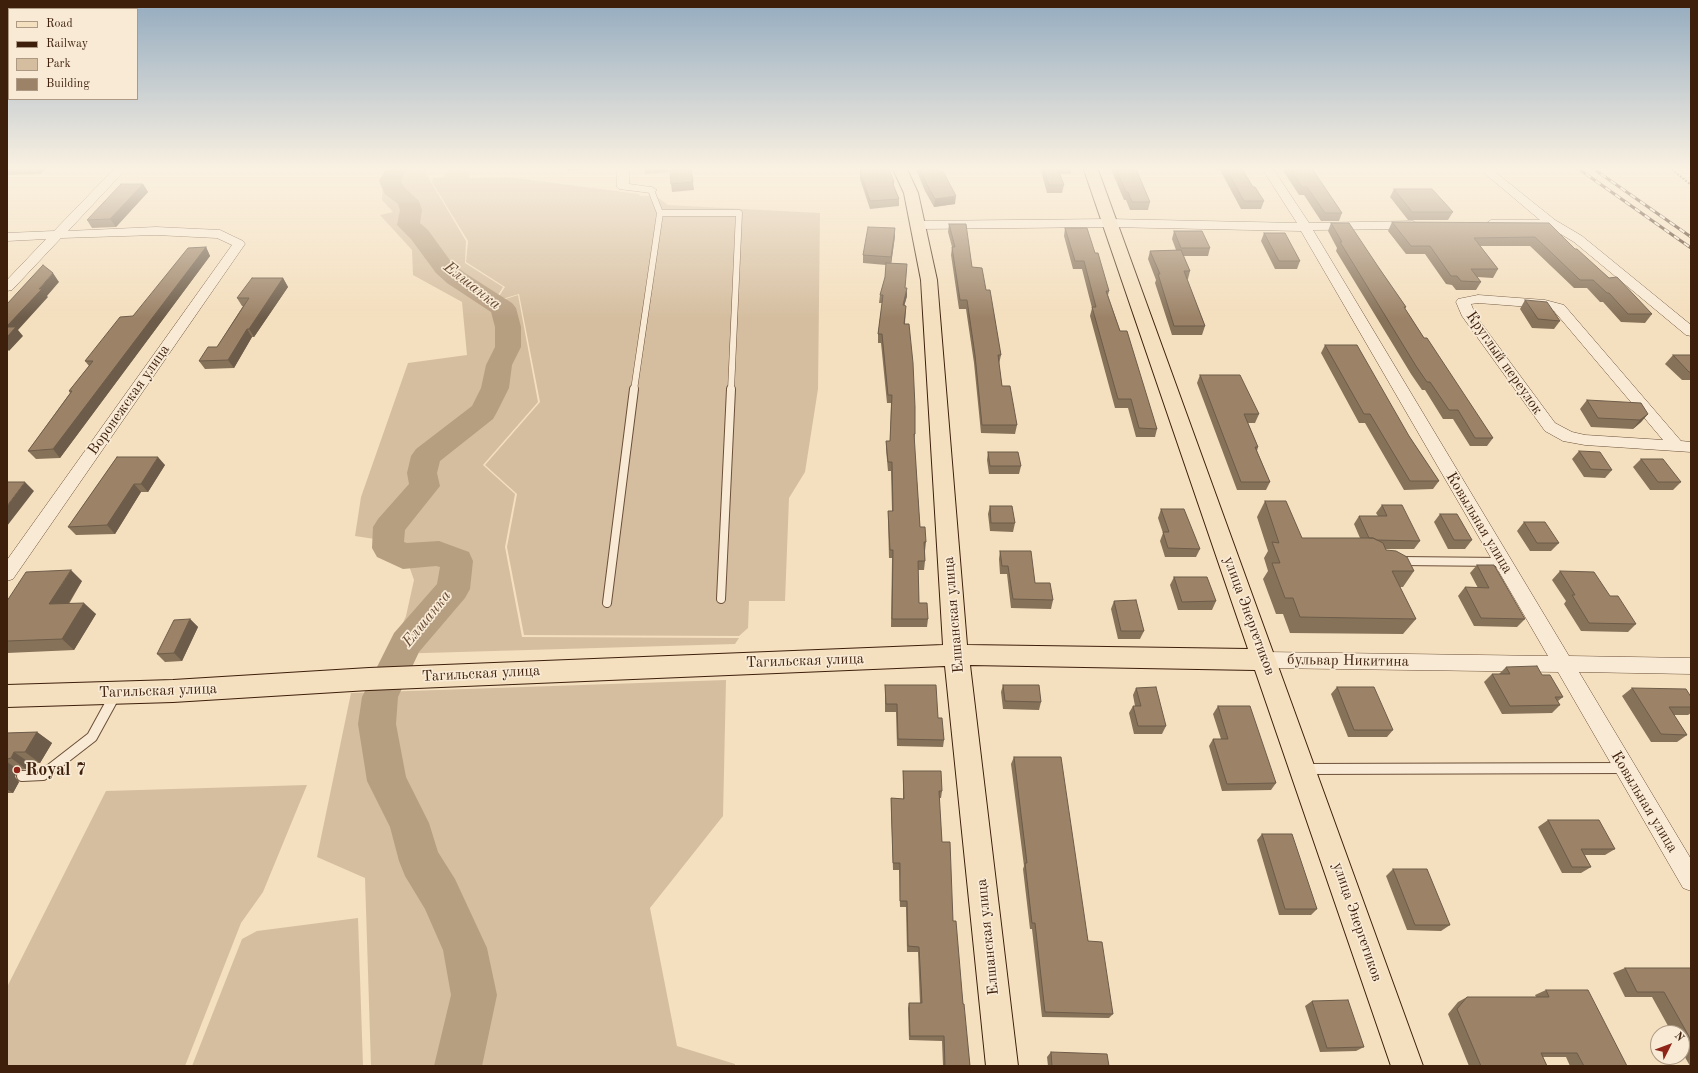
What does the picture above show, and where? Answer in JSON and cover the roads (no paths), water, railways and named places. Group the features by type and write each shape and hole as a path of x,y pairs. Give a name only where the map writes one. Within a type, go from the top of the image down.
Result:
{"main road":[{"name":"Елшанская улица","path":"917,217 929,280 956,654 1002,1066"},
{"name":"улица Энергетиков","path":"1107,217 1408,1066"},
{"name":"бульвар Никитина","path":"956,654 1265,660"},
{"name":"Тагильская улица","path":"7,696 180,691 369,679 956,654"}],"street":[{"path":"7,287 74,217"},
{"name":"Ковыльная улица","path":"1299,217 1691,880"},
{"path":"1545,217 1578,239 1691,332"},
{"path":"1479,224 1551,222"},
{"path":"919,225 1109,223 1305,227 1424,225"},
{"name":"Воронежская улица","path":"7,574 239,244 220,234 156,231 57,235"},
{"path":"7,237 57,235"},
{"name":"Круглый переулок","path":"1478,299 1545,304 1559,308 1684,447 1585,440 1568,437 1550,427 1469,316 1463,302 1478,299"},
{"name":"бульвар Никитина","path":"1265,660 1691,666"}],"lane":[{"path":"607,603 625,454 659,217"},
{"path":"721,599 739,217"},
{"path":"1393,561 1502,562"},
{"path":"22,776 43,775 92,738 116,693"},
{"path":"1303,769 1624,768"}],"waterway":[{"name":"Елшанка","path":"410,217 408,225 420,235 427,247 444,268 456,278 503,308 508,327 508,347 499,365 495,388 483,412 426,456 422,473 425,486 389,527 388,548 403,556 418,556 439,553 457,561 453,589 406,643 380,697 377,724 387,781 409,823 420,861 440,894 465,948 474,995 458,1066"}],"railway":[{"path":"1647,217 1691,248"},
{"path":"1663,217 1691,237"}],"place":[{"name":"Royal 7","path":"17,770"}]}
